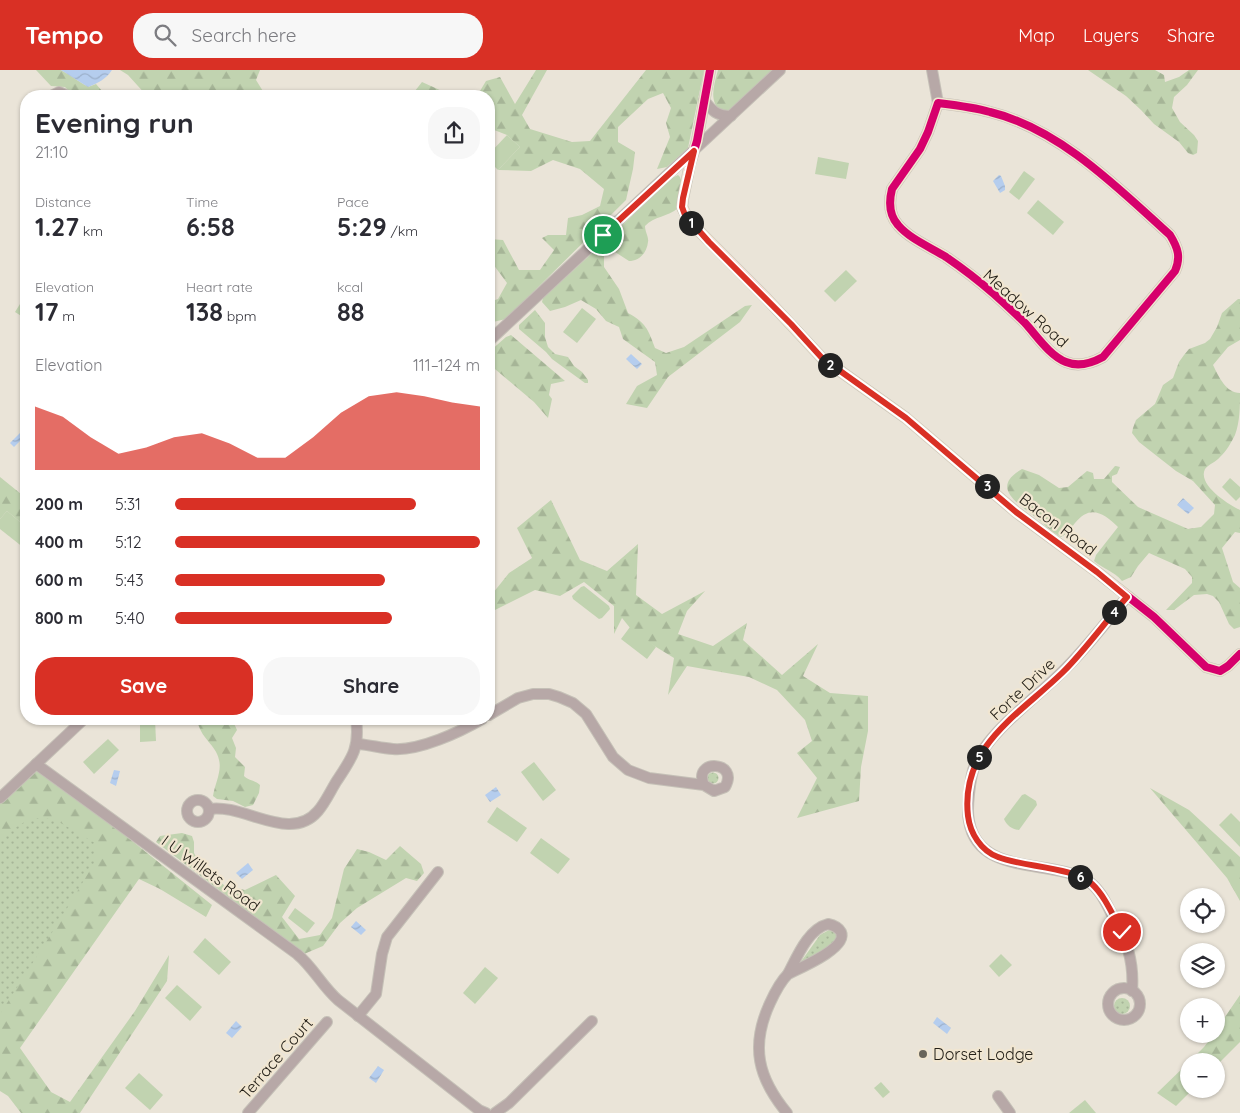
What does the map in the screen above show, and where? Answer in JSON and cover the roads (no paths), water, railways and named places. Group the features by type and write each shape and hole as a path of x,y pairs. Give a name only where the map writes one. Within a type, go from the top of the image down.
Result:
{"street":[{"name":"Bacon Road","path":"710,70 682,207 685,215 709,242 791,324 822,358 906,418 1016,512 1154,617 1206,667 1220,671 1240,654"},
{"path":"495,331 694,151 780,70"},
{"name":"Meadow Road","path":"932,70 938,103 920,149 892,189 890,197 891,210 898,225 907,233 948,258 994,294 1054,354 1064,361 1073,364 1085,364 1103,357 1175,271 1179,255 1170,235 1112,183 1050,137 992,112 938,103"},
{"path":"704,100 711,110 718,115 731,116"},
{"name":"Forte Drive","path":"1127,597 1063,671 988,742 974,766 969,787 967,809 974,836 994,856 1008,861 1080,877 1093,885 1122,932 1129,951 1134,974 1132,991"},
{"path":"495,711 518,698 532,694 550,694 559,697 573,703 586,714 614,757 628,770 649,778 704,785"},
{"path":"0,798 78,725"},
{"path":"209,809 227,808 283,824 294,824 304,821 318,811 347,766 358,744 356,725"},
{"path":"358,744 393,749 413,747 455,733 470,725"},
{"name":"I U Willets Road","path":"36,764 300,957 327,990 479,1110 486,1113"},
{"path":"358,1016 376,994 382,954 387,937 438,872"},
{"path":"787,1113 767,1084 762,1073 759,1037 764,1015 782,980 788,974 802,948 817,930 828,924 838,929 842,940 833,950 788,974"},
{"path":"496,1113 509,1103 592,1021"},
{"name":"Terrace Court","path":"248,1113 327,1022"},
{"path":"998,1096 1010,1113"}],"water":[{"path":"61,70 112,70 102,80 88,87"},
{"path":"999,175 1005,186 1005,190 1000,193 993,181"},
{"path":"631,354 642,364 637,369 626,359"},
{"path":"20,433 20,441 14,447 10,443"},
{"path":"1183,498 1194,508 1188,514 1177,505"},
{"path":"114,770 120,771 116,786 110,783"},
{"path":"496,787 501,795 490,802 485,795"},
{"path":"248,863 253,870 242,879 236,873"},
{"path":"356,921 366,930 361,935 351,927"},
{"path":"937,1017 951,1028 947,1034 933,1023"},
{"path":"236,1021 242,1027 232,1038 226,1033"},
{"path":"378,1066 384,1070 376,1083 369,1078"}],"place":[{"name":"Dorset Lodge","path":"923,1054"}]}
